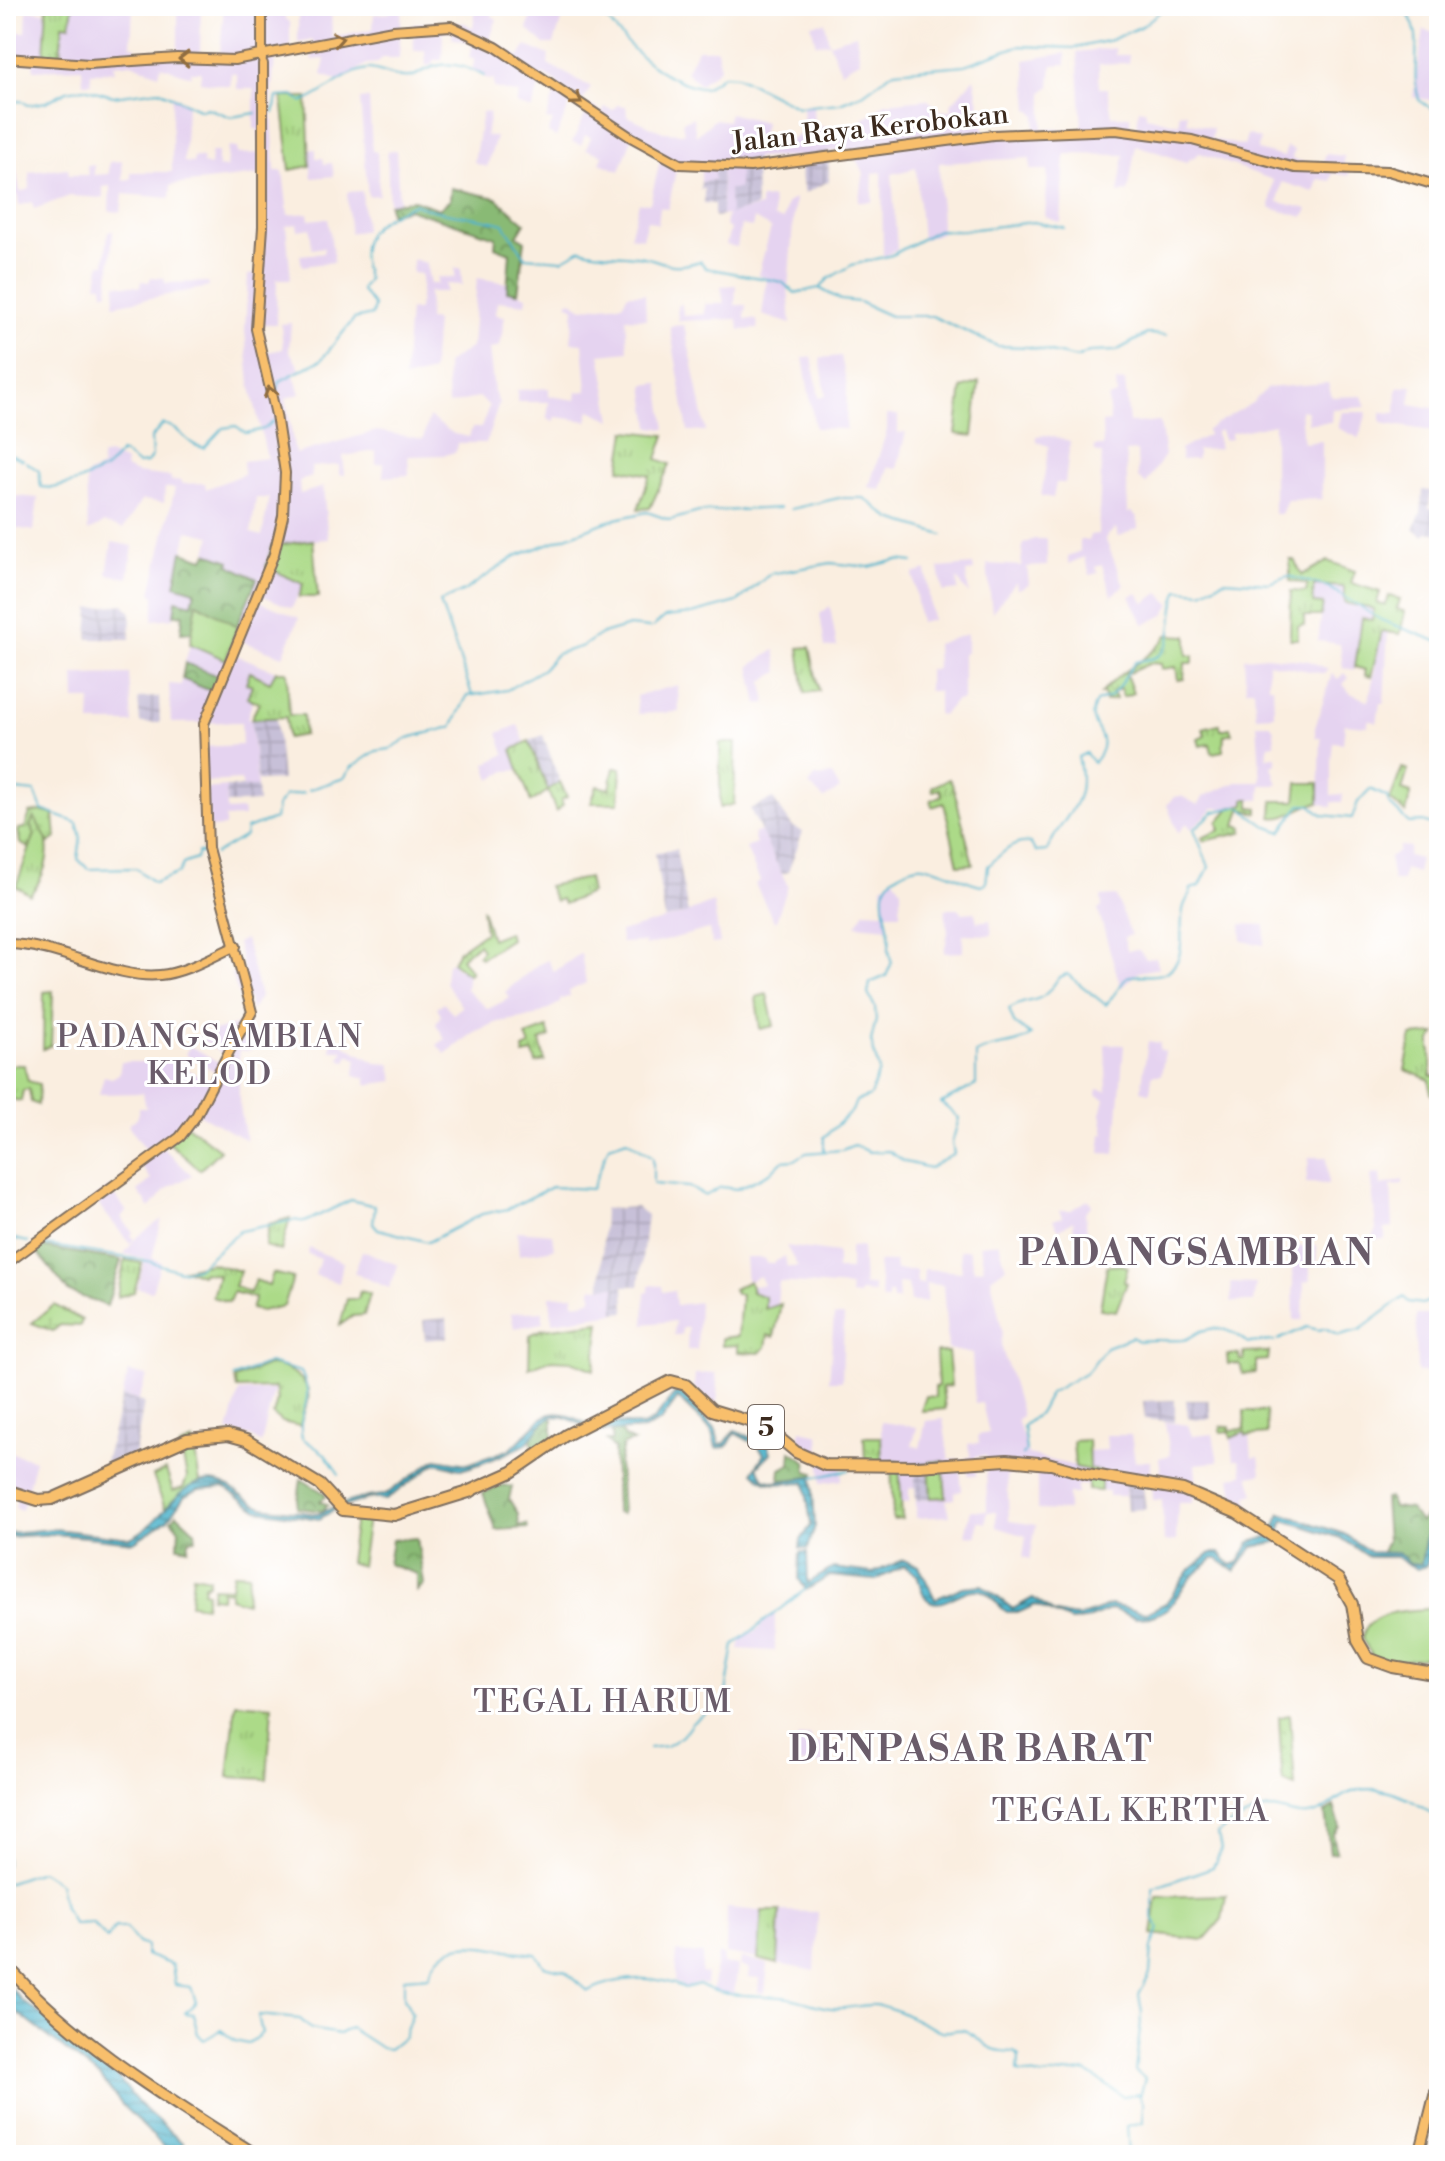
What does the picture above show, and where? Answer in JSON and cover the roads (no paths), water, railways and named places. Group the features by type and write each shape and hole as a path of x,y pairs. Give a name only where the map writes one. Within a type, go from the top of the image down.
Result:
{"highway":[{"name":"5","path":"6,1490 46,1501 181,1441 219,1435 246,1440 320,1485 341,1509 394,1515 467,1492 512,1472 593,1421 667,1382 677,1381 695,1391 712,1410 765,1426 796,1452 825,1465 949,1464 1006,1455 1183,1490 1227,1508 1338,1579 1352,1604 1354,1642 1362,1658 1376,1667 1439,1675"},
{"path":"6,1964 27,1990 118,2063 256,2155"}],"main road":[{"path":"6,1264 180,1137 194,1120 252,1015 209,854 204,724 279,540 284,468 276,415 256,331 267,178 262,6"},
{"name":"Jalan Raya Kerobokan","path":"6,58 100,64 177,58 265,58 401,29 456,27 531,69 671,161 738,167 993,135 1116,130 1192,140 1303,169 1388,171 1439,186"},
{"path":"6,944 55,950 120,970 159,976 236,946"},
{"path":"1419,2155 1439,2076"}],"water":[{"path":"678,1390 716,1430 719,1444 725,1443 735,1430 769,1446 771,1453 757,1467 764,1479 775,1482 812,1477 815,1526 808,1549 800,1548 801,1540 811,1525 805,1482 777,1484 759,1478 753,1472 764,1454 757,1445 735,1433 727,1447 716,1448 711,1430 678,1398 661,1421 645,1429 598,1432 565,1417 553,1416 523,1446 463,1469 434,1464 386,1500 371,1498 336,1509 319,1519 258,1510 224,1487 199,1489 185,1496 167,1520 134,1542 56,1534 6,1537 6,1533 54,1529 130,1538 149,1526 188,1488 207,1482 224,1484 263,1507 318,1514 359,1499 385,1495 436,1459 468,1464 511,1449 542,1418 552,1413 565,1414 597,1428 617,1423 643,1426 653,1421"},
{"path":"1281,1513 1344,1534 1370,1552 1398,1553 1410,1563 1421,1564 1427,1530 1439,1520 1426,1566 1417,1569 1396,1557 1369,1557 1341,1538 1284,1520 1277,1542 1253,1547 1235,1571 1218,1559 1212,1559 1190,1579 1167,1610 1150,1617 1136,1618 1112,1609 1085,1620 1070,1621 1035,1605 1020,1612 1007,1612 987,1593 976,1590 940,1603 933,1602 925,1597 917,1575 904,1566 876,1580 830,1576 806,1590 799,1579 800,1552 807,1552 808,1583 833,1568 873,1573 903,1560 919,1566 935,1599 963,1587 982,1585 1013,1609 1033,1598 1053,1612 1069,1616 1079,1617 1111,1605 1146,1613 1166,1603 1189,1571 1211,1553 1220,1553 1231,1565 1239,1562 1250,1542 1269,1537"},
{"path":"6,1982 21,2000 107,2063 138,2103 196,2155 170,2153 124,2107 99,2076 10,2007 6,2002"}],"waterway":[{"path":"597,6 631,46 657,69 672,77 705,88 723,75 737,76 798,107 840,103 864,93 894,71 965,65 1018,46 1075,48 1111,40 1142,26 1167,6"},
{"path":"1402,6 1414,28 1419,100 1439,114"},
{"path":"274,113 277,97 293,96 303,102 350,75 368,69 409,77 448,65 484,76"},
{"path":"6,102 22,101 28,105 46,102 67,91 84,88 113,96 159,90 201,110 207,108 231,117 256,113"},
{"path":"275,401 280,381 321,360 354,319 372,315 374,306 361,290 368,279 363,264 365,240 379,223 415,204 504,224 525,257 562,260 581,249 637,256 673,265 700,261 706,268 782,282 795,293 819,288 841,300 859,302 890,316 932,316 997,346 1028,347 1077,358 1089,352 1116,351 1147,334 1166,335"},
{"path":"820,288 828,279 852,265 892,255 938,230 958,231 1033,222 1064,228"},
{"path":"26,462 39,471 41,487 53,488 77,482 106,469 121,452 138,464 147,463 152,456 151,438 163,424 175,429 192,444 204,448 223,428 236,426 246,433 264,429 274,421"},
{"path":"6,452 23,460"},
{"path":"791,509 839,498 864,498 891,519 943,535"},
{"path":"472,695 440,602 464,591 516,556 611,520 647,512 670,520 699,512 780,508"},
{"path":"653,627 665,617 692,614 737,602 770,574 831,563 869,567 897,560 913,562"},
{"path":"824,1150 824,1137 852,1111 856,1101 870,1096 879,1071 871,1041 876,1020 875,1007 868,994 870,983 886,976 892,962 884,899 887,885 900,873 920,866 939,869 981,885 986,883 988,866 1012,846 1030,843 1036,852 1047,851 1078,798 1081,787 1078,757 1086,753 1093,763 1100,753 1102,739 1092,714 1095,703 1113,694 1135,662 1161,654 1170,638 1179,590 1202,592 1224,580 1269,583 1288,576 1328,587 1381,620 1439,642"},
{"path":"308,790 344,778 352,767 376,751 390,749 408,738 452,727 467,696 507,690 543,669 556,654 583,646 599,635 629,626 649,628"},
{"path":"6,789 35,792 42,810 77,823 81,838 78,859 88,869 136,868 154,883 179,873 183,864 196,859 198,852 205,854"},
{"path":"38,1244 148,1261 180,1271 197,1268 240,1231 294,1220 305,1222 351,1200 375,1206 373,1223 378,1229 428,1242 482,1214 508,1209 551,1187 592,1189 609,1146 627,1140 653,1157 653,1184 689,1187 705,1196 721,1187 737,1189 770,1173 782,1161 795,1160 806,1153 842,1150 854,1145 870,1152 889,1151 905,1162 930,1168 954,1154 952,1143 959,1118 941,1103 976,1085 976,1054 1031,1035 1014,1023 1009,1009 1041,997 1059,977 1067,974 1106,1005 1127,977 1160,974 1172,968 1180,953 1184,906 1191,889 1200,886 1209,867 1194,829 1214,812 1239,806 1266,826 1281,832 1300,805 1311,805 1323,815 1352,818 1358,802 1370,789 1387,797 1389,804 1409,823 1423,822 1439,828"},
{"path":"215,854 245,836 246,829 275,819 277,806 285,796 303,793"},
{"path":"6,1237 28,1242"},
{"path":"1278,1340 1307,1327 1325,1328 1339,1335 1360,1330 1404,1297 1408,1302 1422,1304 1439,1297"},
{"path":"1022,1456 1026,1451 1023,1426 1040,1412 1050,1393 1088,1371 1106,1347 1132,1337 1138,1341 1183,1340 1215,1328 1232,1333 1248,1343 1274,1341"},
{"path":"234,1377 269,1363 301,1372 307,1391 302,1438 325,1454 339,1474"},
{"path":"883,1470 969,1467"},
{"path":"813,1478 849,1470"},
{"path":"649,1748 666,1746 682,1736 692,1722 725,1699 734,1645 806,1589"},
{"path":"1140,2096 1145,2078 1135,2071 1142,2013 1139,1995 1150,1974 1152,1947 1159,1928 1153,1918 1153,1888 1213,1867 1221,1850 1218,1834 1243,1818 1266,1810 1314,1814 1345,1795 1370,1789 1408,1799 1439,1821"},
{"path":"6,1857 6,1865"},
{"path":"6,1883 41,1871 59,1883 64,1908 74,1924 92,1923 107,1939 115,1927 126,1928 138,1943 146,1946 146,1955 172,1965 175,1985 191,1987 196,2002 185,2013 193,2014 198,2034 204,2040 221,2030 235,2041 248,2044 262,2033 258,2015 300,2019 311,2029 339,2034 350,2028 381,2048 389,2049 404,2037 412,2014 404,1998 404,1978 429,1976 436,1961 447,1951 460,1947 490,1947 536,1954 544,1966 565,1971 588,1991 636,1979 685,1988 699,1984 719,1992 789,1998 831,2008 884,2006 942,2031 963,2030 991,2048 1014,2052 1019,2056 1018,2072 1041,2076 1085,2071 1123,2096 1138,2094 1143,2103 1143,2122 1127,2126 1129,2155"}],"district":[{"name":"PADANGSAMBIAN KELOD","path":"210,1054"},
{"name":"PADANGSAMBIAN","path":"1197,1252"},
{"name":"TEGAL HARUM","path":"603,1701"},
{"name":"DENPASAR BARAT","path":"971,1748"},
{"name":"TEGAL KERTHA","path":"1131,1810"}]}
